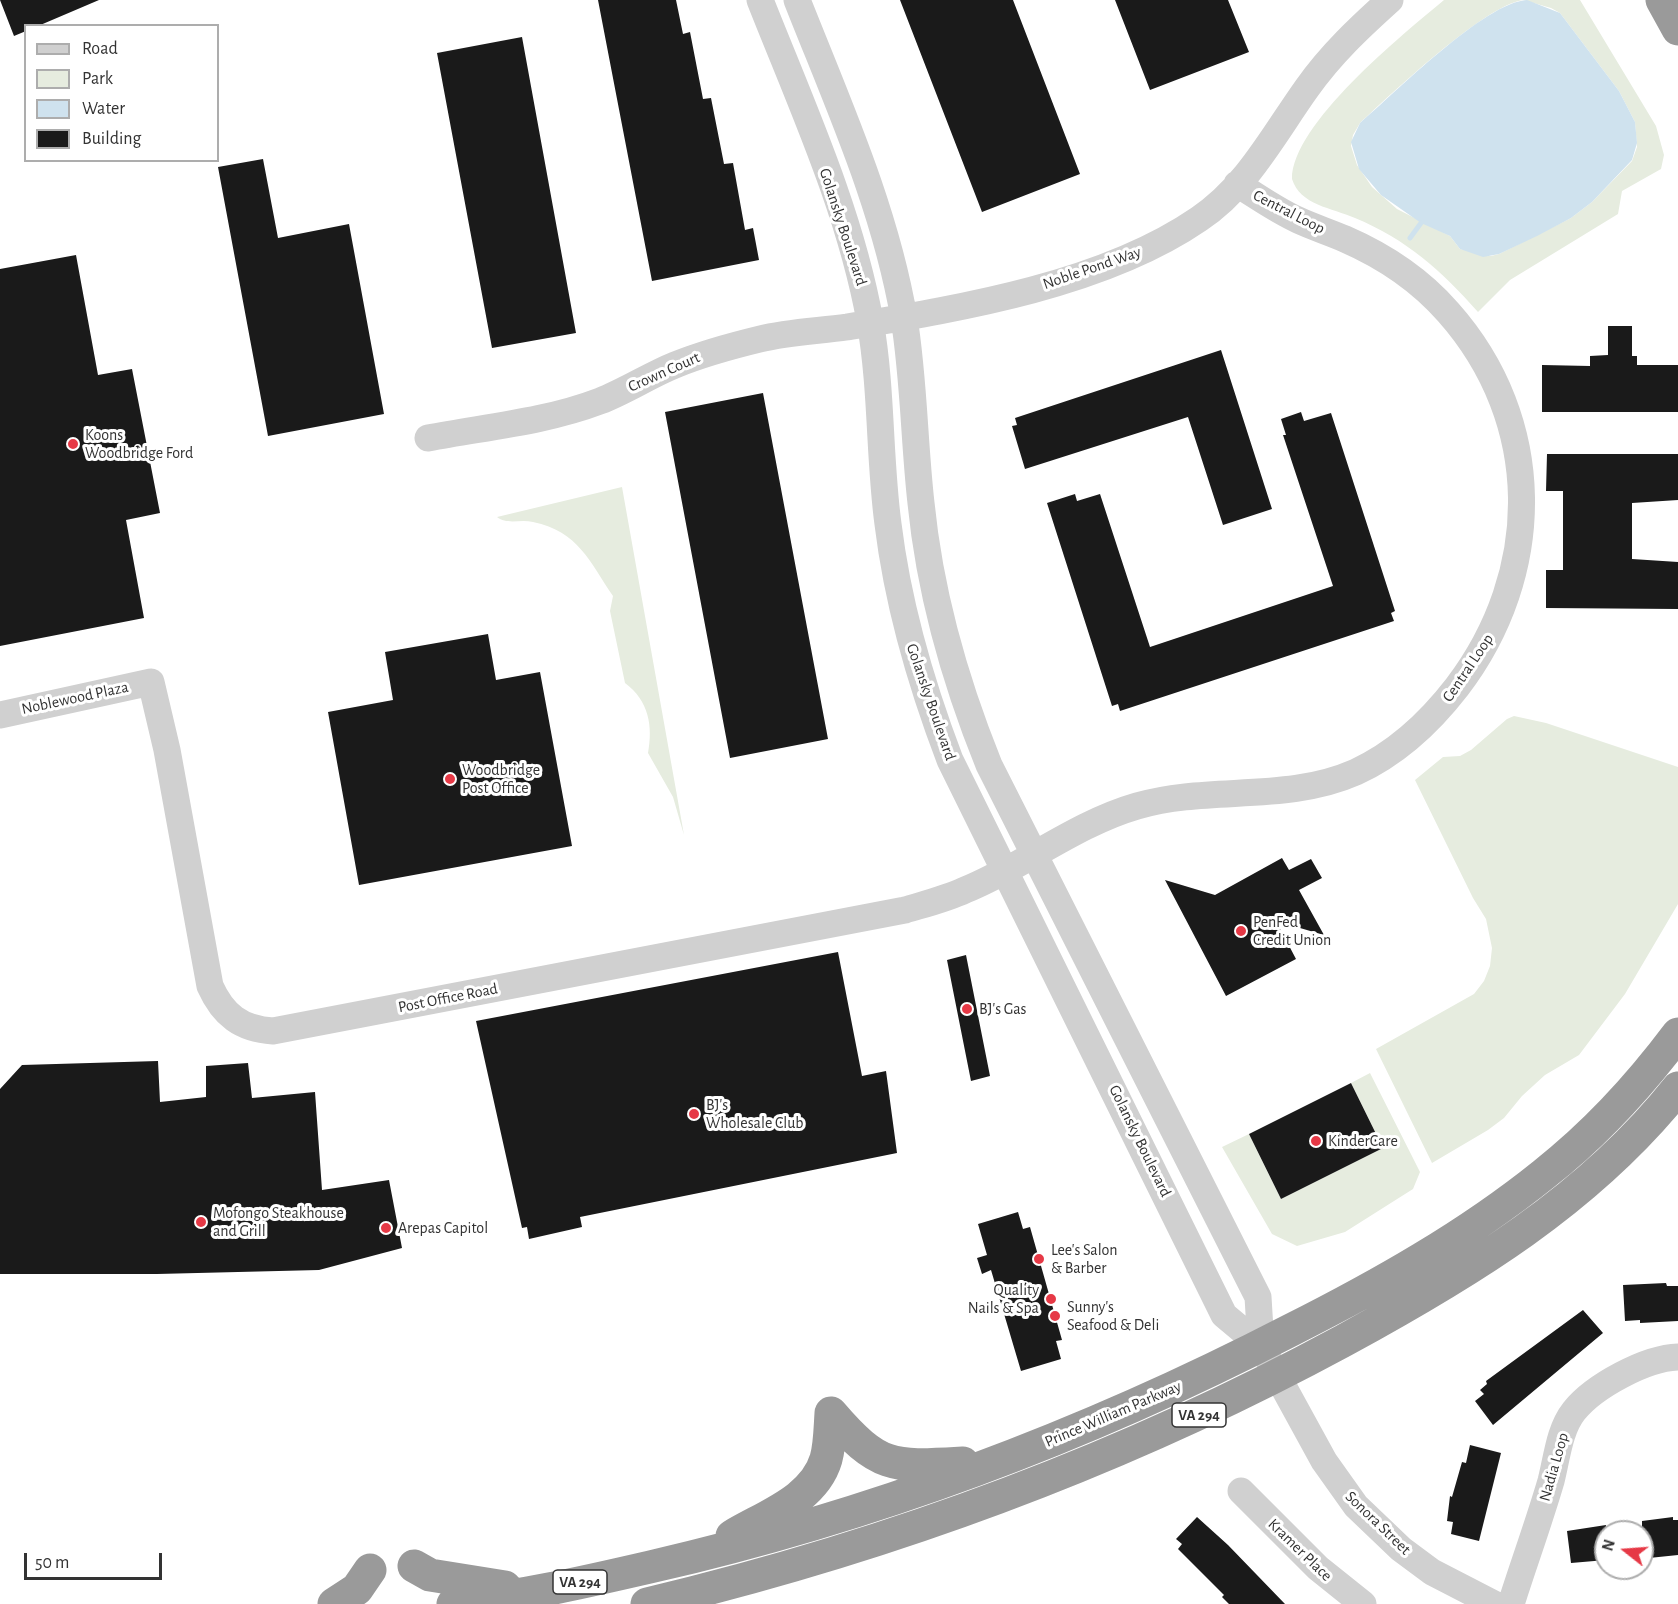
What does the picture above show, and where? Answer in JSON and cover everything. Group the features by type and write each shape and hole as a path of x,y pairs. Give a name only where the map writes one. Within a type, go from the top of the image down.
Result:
{"highway":[{"path":"1662,0 1678,29"},
{"name":"Prince William Parkway","path":"453,1604 531,1592 699,1556 863,1509 998,1461 1116,1414 1261,1346 1381,1282 1488,1217 1582,1142 1624,1100 1678,1034"},
{"name":"VA 294","path":"647,1604 804,1564 996,1500 1171,1428 1277,1377 1394,1313 1507,1245 1589,1181 1631,1141 1678,1088"},
{"path":"699,1556 810,1490 826,1459 831,1413 862,1447 892,1462 912,1466 998,1461"},
{"path":"414,1566 436,1576 531,1592"},
{"path":"334,1604 357,1589 370,1570"}],"street":[{"name":"Golansky Boulevard","path":"760,0 850,237 870,323 880,393 887,523 897,585 928,703 950,760 1136,1132 1224,1315 1261,1346 1277,1377"},
{"name":"Golansky Boulevard","path":"797,0 872,191 888,244 904,317 913,385 921,502 930,572 942,625 961,690 989,765 1258,1297 1261,1346"},
{"name":"Noble Pond Way","path":"904,317 1026,290 1132,256 1201,218 1237,184 1270,145 1328,60 1357,28 1390,0"},
{"name":"Central Loop","path":"1004,871 1083,828 1137,806 1209,793 1291,790 1353,773 1384,757 1426,723 1469,671 1494,630 1512,582 1522,520 1518,454 1500,396 1482,358 1464,332 1427,291 1387,260 1343,238 1285,214 1237,184"},
{"name":"Crown Court","path":"428,438 567,412 603,400 674,365 714,351 764,338 904,317"},
{"name":"Post Office Road","path":"151,682 167,750 210,986 218,1004 229,1016 242,1025 257,1030 273,1031 904,910 967,890 1004,871"},
{"name":"Noblewood Plaza","path":"0,715 151,682"},
{"name":"Nadia Loop","path":"1511,1604 1550,1482 1563,1432 1574,1411 1631,1369 1654,1359 1678,1357"},
{"name":"Sonora Street","path":"1277,1377 1324,1461 1356,1506 1401,1549 1432,1572 1494,1604"},
{"name":"Kramer Place","path":"1241,1491 1318,1568 1363,1604"}],"green space":[{"path":"1444,0 1523,0 1580,0 1656,126 1664,155 1661,169 1622,191 1618,214 1510,280 1478,312 1451,283 1407,246 1373,226 1309,200 1296,188 1292,179 1297,157 1310,133 1329,107 1377,58","holes":["1523,0 1560,13 1619,91 1635,122 1637,147 1632,161 1592,202 1571,218 1499,254 1491,256 1460,249 1450,236 1397,209 1372,187 1357,165 1351,146 1353,135 1360,123 1415,73 1486,17"]},
{"path":"622,487 684,835 673,797 648,753 650,733 644,706 625,683 610,611 613,596 581,550 562,533 533,522 505,521 497,517"},
{"path":"1514,716 1546,723 1678,767 1678,904 1625,994 1579,1055 1545,1075 1522,1096 1504,1118 1488,1130 1432,1163 1376,1049 1474,994 1484,981 1490,966 1492,948 1486,919 1473,898 1415,780 1443,757 1460,756 1471,750 1507,719"},
{"path":"1370,1073 1420,1172 1413,1189 1345,1232 1297,1246 1272,1234 1222,1147 1249,1134 1281,1199 1383,1148 1351,1083"}],"water":[{"path":"1527,0 1560,13 1619,91 1635,122 1637,143 1632,160 1592,202 1571,218 1499,254 1483,257 1460,249 1450,236 1421,223 1381,195 1359,169 1351,142 1360,123 1440,51 1488,16 1509,5"}],"building":[{"path":"0,0 99,0 43,24 24,24 24,32 14,36"},
{"path":"598,0 676,0 683,34 690,32 703,99 711,98 724,164 733,163 745,230 753,228 759,260 652,281"},
{"path":"900,0 1013,0 1080,174 982,212"},
{"path":"1115,0 1228,0 1249,52 1150,90"},
{"path":"522,37 576,333 492,348 437,53"},
{"path":"263,159 278,238 349,224 384,414 268,436 218,167"},
{"name":"Koons Woodbridge Ford","path":"76,255 98,375 132,369 160,513 126,520 144,618 0,646 0,269"},
{"path":"1608,326 1632,326 1632,356 1637,356 1637,365 1678,365 1678,412 1542,412 1542,365 1590,366 1590,356 1608,355"},
{"path":"1221,350 1272,509 1223,525 1188,417 1025,469 1012,426 1017,425 1015,418"},
{"path":"763,393 828,739 730,758 665,412"},
{"path":"1301,412 1304,421 1331,413 1395,611 1391,613 1394,621 1120,711 1118,704 1112,706 1047,503 1075,494 1077,501 1100,494 1150,647 1333,586 1283,435 1286,435 1281,419"},
{"path":"1547,454 1678,454 1678,500 1632,503 1632,559 1678,562 1678,609 1546,608 1546,570 1563,570 1563,491 1546,491"},
{"name":"Woodbridge Post Office","path":"488,634 496,680 540,672 572,846 359,885 328,712 393,700 385,652"},
{"name":"PenFed Credit Union","path":"1282,858 1289,870 1311,859 1322,878 1299,890 1324,935 1276,921 1296,959 1226,996 1165,880 1215,895"},
{"name":"BJ's Wholesale Club","path":"838,952 862,1076 886,1071 897,1153 580,1217 582,1227 529,1239 527,1227 522,1228 476,1021"},
{"name":"BJ's Gas","path":"966,955 990,1076 971,1081 947,960"},
{"path":"158,1061 160,1102 206,1097 206,1066 248,1063 252,1098 315,1092 322,1190 389,1180 402,1248 319,1270 157,1274 0,1274 0,1089 22,1065"},
{"name":"KinderCare","path":"1351,1083 1383,1148 1281,1199 1249,1134"},
{"path":"1018,1212 1023,1229 1030,1227 1062,1340 1056,1341 1061,1359 1021,1371 991,1270 982,1274 977,1258 987,1255 978,1224"},
{"path":"1666,1283 1667,1286 1678,1286 1678,1321 1640,1323 1640,1320 1625,1321 1623,1285"},
{"path":"1583,1310 1603,1333 1493,1425 1475,1401 1484,1394 1480,1390 1487,1384 1486,1381"},
{"path":"1470,1445 1501,1453 1479,1541 1451,1534 1453,1522 1447,1521 1450,1496 1452,1497 1462,1462 1466,1463"},
{"path":"1197,1517 1228,1545 1285,1604 1229,1604 1222,1597 1224,1595 1178,1549 1182,1544 1176,1539"},
{"path":"1673,1517 1673,1520 1678,1520 1678,1555 1654,1557 1654,1520 1650,1520"},
{"path":"1594,1527 1594,1561 1571,1563 1567,1531"}],"waterway":[{"path":"1410,238 1421,223"}],"place":[{"name":"Koons Woodbridge Ford","path":"73,444"},
{"name":"Woodbridge Post Office","path":"450,779"},
{"name":"PenFed Credit Union","path":"1241,931"},
{"name":"BJ's Gas","path":"967,1009"},
{"name":"BJ's Wholesale Club","path":"694,1114"},
{"name":"KinderCare","path":"1316,1141"},
{"name":"Mofongo Steakhouse and Grill","path":"201,1222"},
{"name":"Arepas Capitol","path":"386,1228"},
{"name":"Lee's Salon & Barber","path":"1039,1259"},
{"name":"Quality Nails & Spa","path":"1051,1299"},
{"name":"Sunny's Seafood & Deli","path":"1055,1316"}]}
